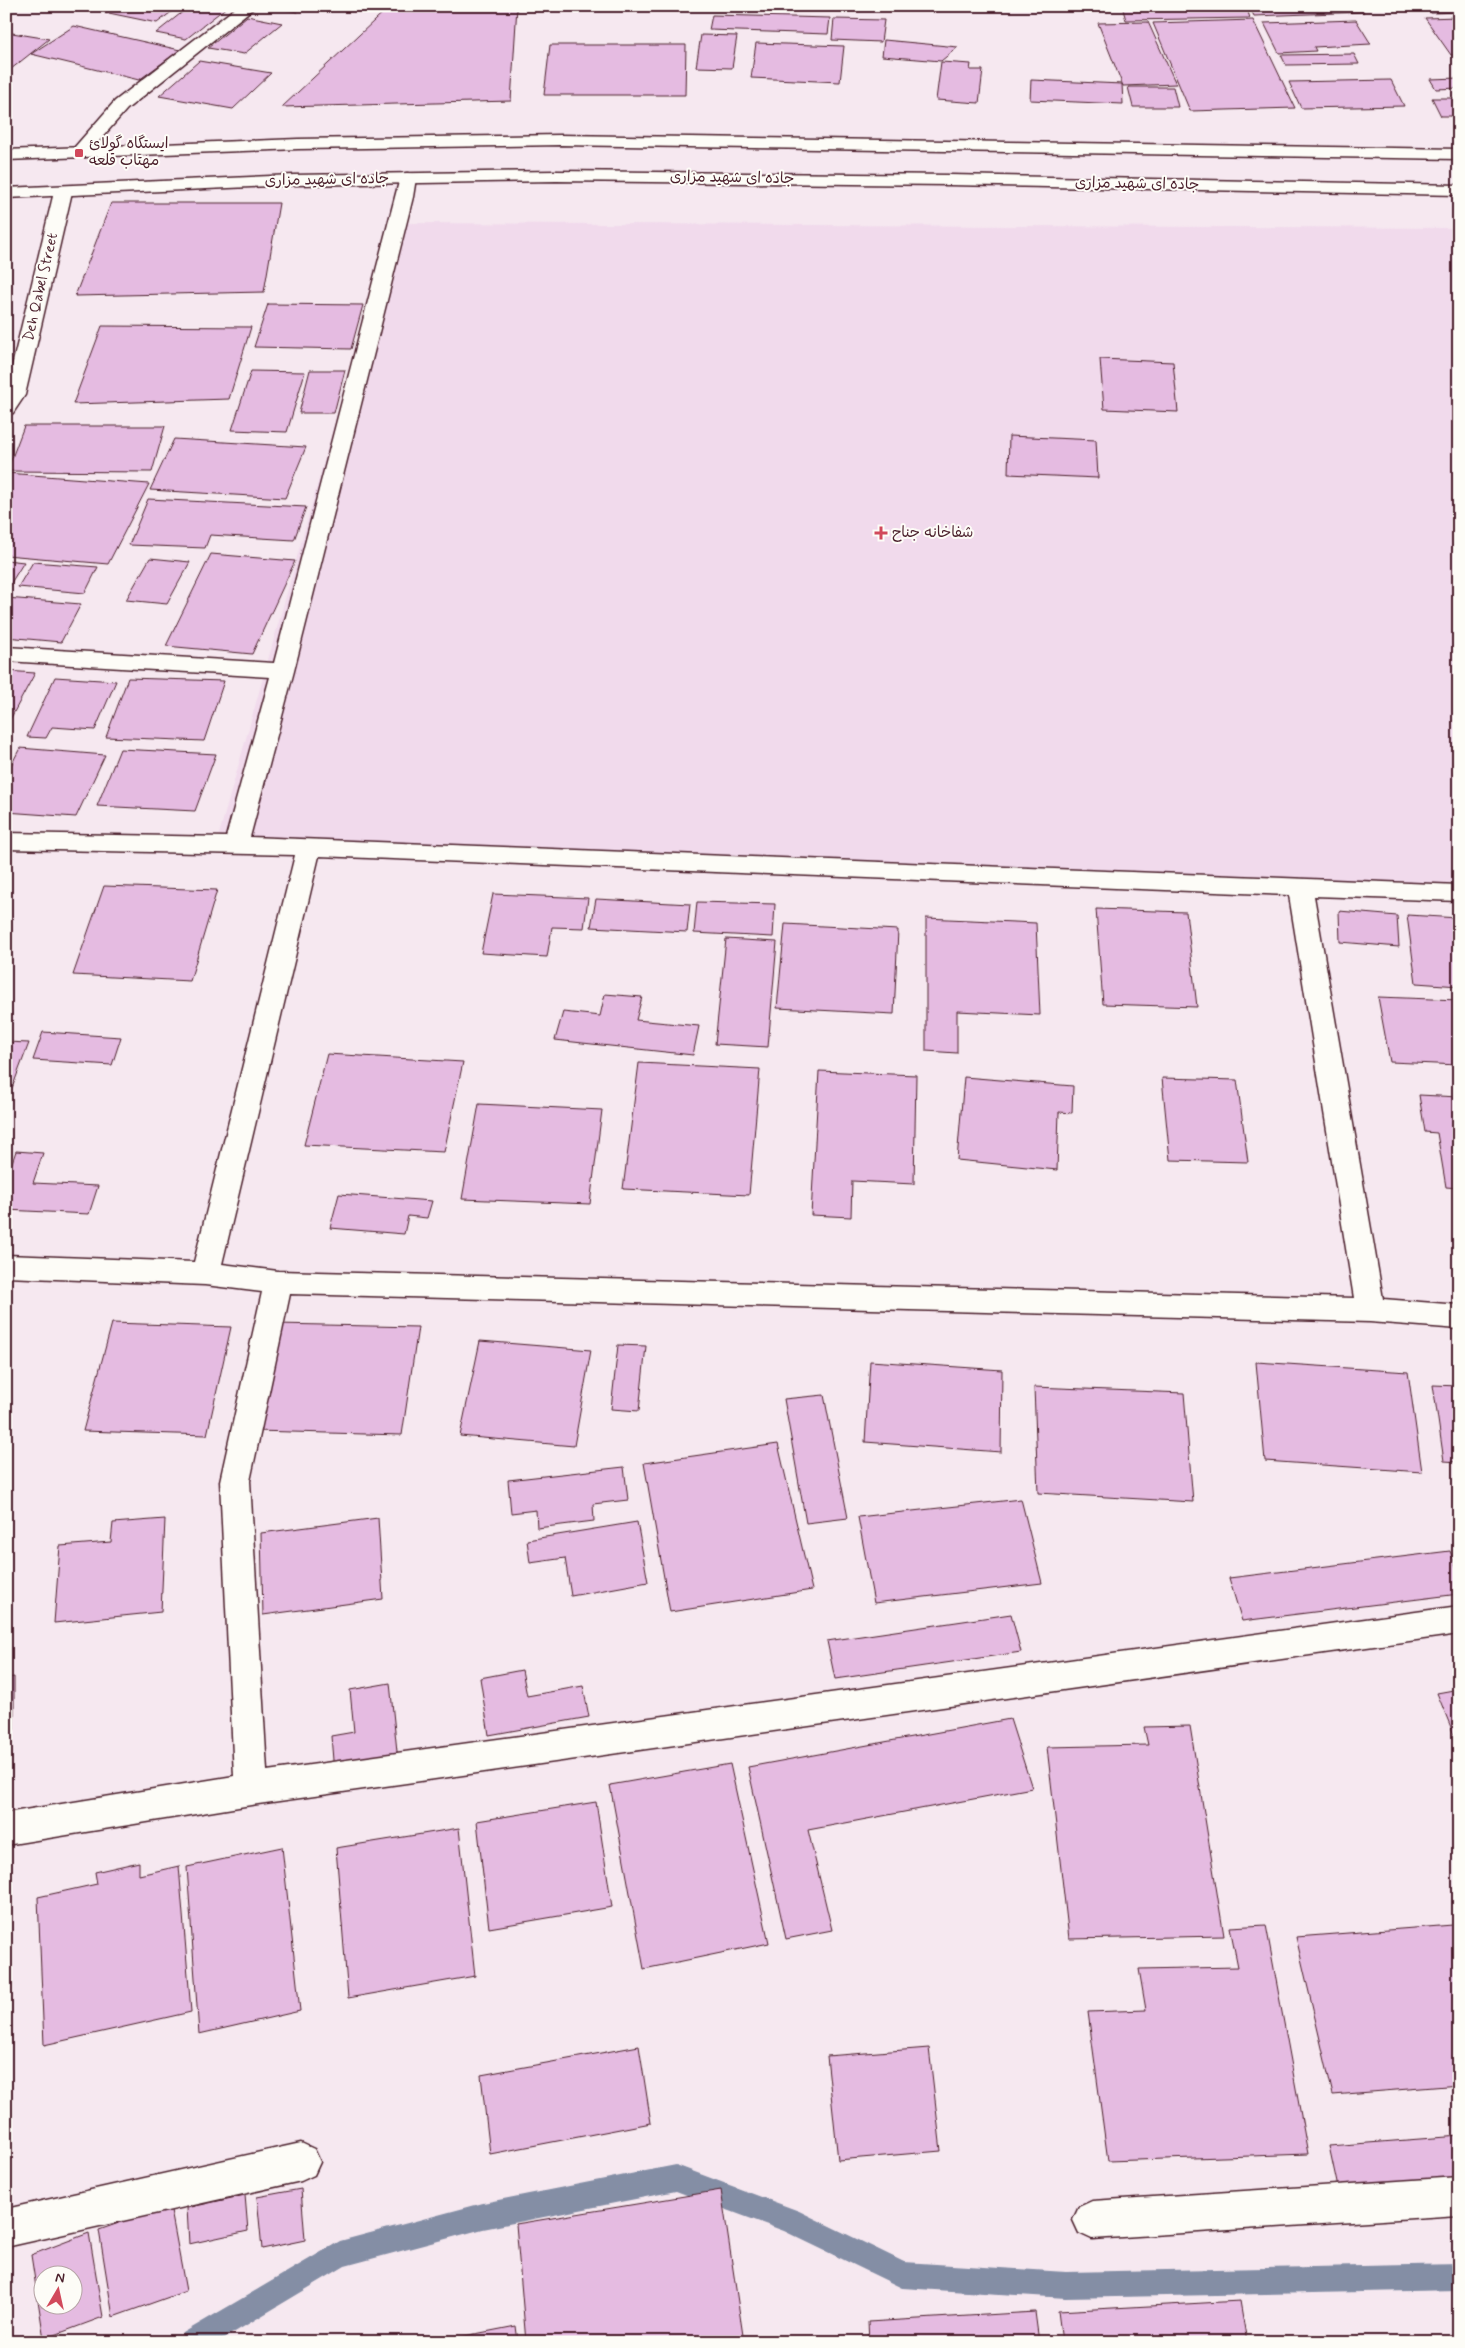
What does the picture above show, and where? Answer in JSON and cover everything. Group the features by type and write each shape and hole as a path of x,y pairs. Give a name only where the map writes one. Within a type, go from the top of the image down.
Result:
{"street":[{"path":"79,153 121,105 248,6"},
{"name":"جاده ای شهید مزاری","path":"6,155 298,144 560,140 946,148 1459,154"},
{"path":"946,148 950,180"},
{"name":"جاده ای شهید مزاری","path":"6,193 63,192 294,180 556,176 950,180 1459,190"},
{"path":"236,846 284,671 404,197 407,178"},
{"name":"Deh Qabel Street","path":"6,409 15,395 63,192"},
{"path":"6,654 284,671"},
{"path":"6,841 236,846 1459,893"},
{"path":"206,1274 309,849"},
{"path":"1300,888 1370,1310"},
{"path":"6,1266 206,1274 278,1282 1370,1310 1459,1317"},
{"path":"251,1789 235,1482 278,1282"},
{"path":"6,1829 251,1789 1459,1620"},
{"path":"6,2228 301,2162"},
{"path":"1092,2220 1459,2196"}],"shaded area":[{"name":"شفاخانه جناح","path":"391,223 1459,228 1459,885 218,838"}],"building":[{"path":"111,6 179,6 157,23 104,12"},
{"path":"190,6 228,6 186,39 156,33"},
{"path":"269,6 304,6 297,12"},
{"path":"390,6 517,6 511,101 282,107"},
{"path":"1122,6 1246,6 1250,18 1126,20"},
{"path":"1249,6 1360,6 1364,12 1254,16"},
{"path":"1427,6 1459,6 1459,12 1431,13"},
{"path":"712,15 830,18 828,34 709,30"},
{"path":"247,16 282,23 244,54 208,48"},
{"path":"1459,17 1459,55 1451,55 1425,18"},
{"path":"834,19 884,20 881,42 832,40"},
{"path":"1253,20 1295,108 1190,111 1153,23"},
{"path":"1356,20 1371,44 1314,47 1316,51 1279,53 1264,23"},
{"path":"1148,22 1176,84 1123,86 1098,23"},
{"path":"74,26 180,50 139,80 31,54"},
{"path":"6,32 49,39 6,73"},
{"path":"701,35 737,36 732,68 696,67"},
{"path":"884,40 958,47 941,61 882,56"},
{"path":"756,43 844,46 840,82 751,78"},
{"path":"550,45 686,45 685,95 544,95"},
{"path":"1354,54 1359,64 1286,65 1281,55"},
{"path":"199,61 271,73 233,109 159,96"},
{"path":"941,62 971,64 970,70 983,70 979,103 936,100"},
{"path":"1459,78 1459,88 1436,89 1430,79"},
{"path":"1031,80 1122,84 1123,104 1030,100"},
{"path":"1391,80 1404,106 1301,108 1289,82"},
{"path":"1128,87 1173,87 1178,107 1133,107"},
{"path":"1432,98 1459,98 1459,116 1441,116"},
{"path":"111,203 279,203 264,292 75,296"},
{"path":"268,304 363,305 351,349 254,347"},
{"path":"102,326 251,327 229,399 73,404"},
{"path":"1100,359 1173,362 1178,412 1104,409"},
{"path":"310,370 345,370 334,413 299,413"},
{"path":"251,371 305,372 287,432 232,430"},
{"path":"24,426 165,426 152,472 7,471"},
{"path":"1009,436 1096,440 1098,478 1008,474"},
{"path":"174,439 306,447 285,498 150,490"},
{"path":"6,473 149,484 108,564 6,555"},
{"path":"148,499 306,507 294,540 210,535 205,548 129,545"},
{"path":"211,554 295,561 252,654 166,646"},
{"path":"150,558 190,562 167,604 126,600"},
{"path":"6,560 24,562 9,586 6,586"},
{"path":"33,562 98,567 85,593 18,587"},
{"path":"6,598 81,604 61,642 6,637"},
{"path":"6,671 35,673 6,727"},
{"path":"55,677 116,681 95,730 52,727 46,738 27,737"},
{"path":"128,678 224,681 204,741 106,737"},
{"path":"20,748 105,755 76,817 6,812 6,775"},
{"path":"120,749 216,754 195,811 97,806"},
{"path":"104,886 217,890 190,981 73,975"},
{"path":"493,894 588,898 584,928 552,927 547,957 481,953"},
{"path":"596,899 690,904 687,932 591,927"},
{"path":"697,902 775,904 773,937 694,933"},
{"path":"1096,909 1186,912 1197,1007 1103,1004"},
{"path":"1339,911 1397,916 1399,947 1340,942"},
{"path":"1407,915 1459,918 1459,986 1416,983"},
{"path":"926,918 1036,923 1040,1015 957,1011 957,1053 926,1051"},
{"path":"785,924 898,930 894,1014 777,1008"},
{"path":"726,939 777,942 768,1047 715,1044"},
{"path":"605,994 642,997 636,1020 699,1026 693,1055 555,1040 563,1012 600,1016"},
{"path":"1378,997 1459,1000 1459,1065 1390,1062"},
{"path":"43,1032 121,1037 112,1065 33,1060"},
{"path":"6,1042 29,1043 6,1104"},
{"path":"327,1054 463,1062 444,1152 304,1145"},
{"path":"639,1063 760,1069 749,1195 623,1189"},
{"path":"819,1071 916,1075 914,1184 852,1181 851,1217 811,1215"},
{"path":"964,1077 1073,1086 1072,1113 1059,1112 1057,1170 957,1160"},
{"path":"1162,1078 1237,1080 1248,1162 1170,1160"},
{"path":"1419,1095 1459,1097 1459,1188 1446,1187 1437,1133 1425,1132"},
{"path":"479,1104 602,1110 590,1204 462,1199"},
{"path":"16,1151 43,1153 33,1183 98,1186 89,1214 6,1210 6,1180"},
{"path":"339,1194 432,1201 427,1218 408,1216 404,1234 330,1228"},
{"path":"112,1323 231,1327 207,1435 83,1431"},
{"path":"277,1324 418,1327 402,1435 255,1431"},
{"path":"480,1341 591,1350 574,1446 460,1436"},
{"path":"618,1345 646,1346 639,1411 611,1409"},
{"path":"870,1361 1002,1370 1001,1452 865,1442"},
{"path":"1256,1362 1408,1372 1422,1472 1265,1461"},
{"path":"1433,1385 1459,1386 1459,1462 1444,1461"},
{"path":"1034,1387 1184,1393 1193,1502 1038,1493"},
{"path":"824,1395 848,1518 806,1523 784,1399"},
{"path":"778,1444 812,1590 670,1612 644,1463"},
{"path":"624,1467 628,1500 593,1504 594,1521 537,1528 536,1510 511,1513 508,1480"},
{"path":"1021,1499 1042,1583 874,1603 858,1517"},
{"path":"1459,1510 1459,1530 1453,1511"},
{"path":"378,1518 383,1599 263,1615 261,1533"},
{"path":"165,1519 161,1612 54,1623 60,1546 111,1542 113,1523"},
{"path":"637,1522 648,1582 571,1596 565,1558 530,1563 527,1540"},
{"path":"1450,1551 1459,1574 1459,1594 1242,1621 1229,1578"},
{"path":"1011,1614 1021,1652 835,1679 827,1641"},
{"path":"522,1670 527,1696 583,1686 589,1717 489,1735 480,1678"},
{"path":"14,1677 14,1730 6,1731 6,1678"},
{"path":"390,1683 398,1761 334,1772 331,1736 354,1732 350,1690"},
{"path":"1459,1689 1459,1747 1437,1693"},
{"path":"1010,1719 1032,1788 808,1830 832,1930 786,1939 748,1767"},
{"path":"1190,1726 1224,1936 1069,1939 1047,1747 1148,1745 1144,1727"},
{"path":"730,1764 769,1943 644,1969 610,1785"},
{"path":"596,1802 612,1907 489,1928 477,1821"},
{"path":"459,1828 475,1976 348,1998 336,1848"},
{"path":"282,1847 300,2011 199,2034 187,1867"},
{"path":"139,1862 139,1875 179,1866 191,2012 44,2045 38,1897 97,1884 95,1872"},
{"path":"1266,1925 1308,2154 1108,2161 1088,2012 1146,2010 1139,1969 1238,1967 1230,1927"},
{"path":"1453,1925 1459,1944 1459,2085 1333,2095 1296,1937"},
{"path":"639,2046 651,2123 490,2154 481,2075"},
{"path":"929,2048 941,2151 838,2160 827,2056"},
{"path":"1459,2136 1459,2188 1340,2197 1329,2146"},
{"path":"301,2189 305,2240 262,2249 257,2197"},
{"path":"721,2190 744,2342 526,2342 516,2224"},
{"path":"245,2195 248,2231 189,2244 187,2208"},
{"path":"170,2205 186,2291 113,2317 99,2230"},
{"path":"89,2233 103,2317 44,2339 40,2316 82,2316 82,2266 33,2266 31,2255"},
{"path":"1240,2301 1247,2342 1062,2342 1058,2311"},
{"path":"1035,2312 1039,2342 869,2342 868,2322"},
{"path":"516,2326 518,2342 434,2342"}],"waterway":[{"path":"192,2342 340,2254 483,2216 676,2178 790,2220 902,2275 1066,2285 1459,2277"}],"place":[{"name":"ایستگاه گولائ مهتاب قلعه","path":"79,153"},
{"name":"شفاخانه جناح","path":"881,533"}]}
